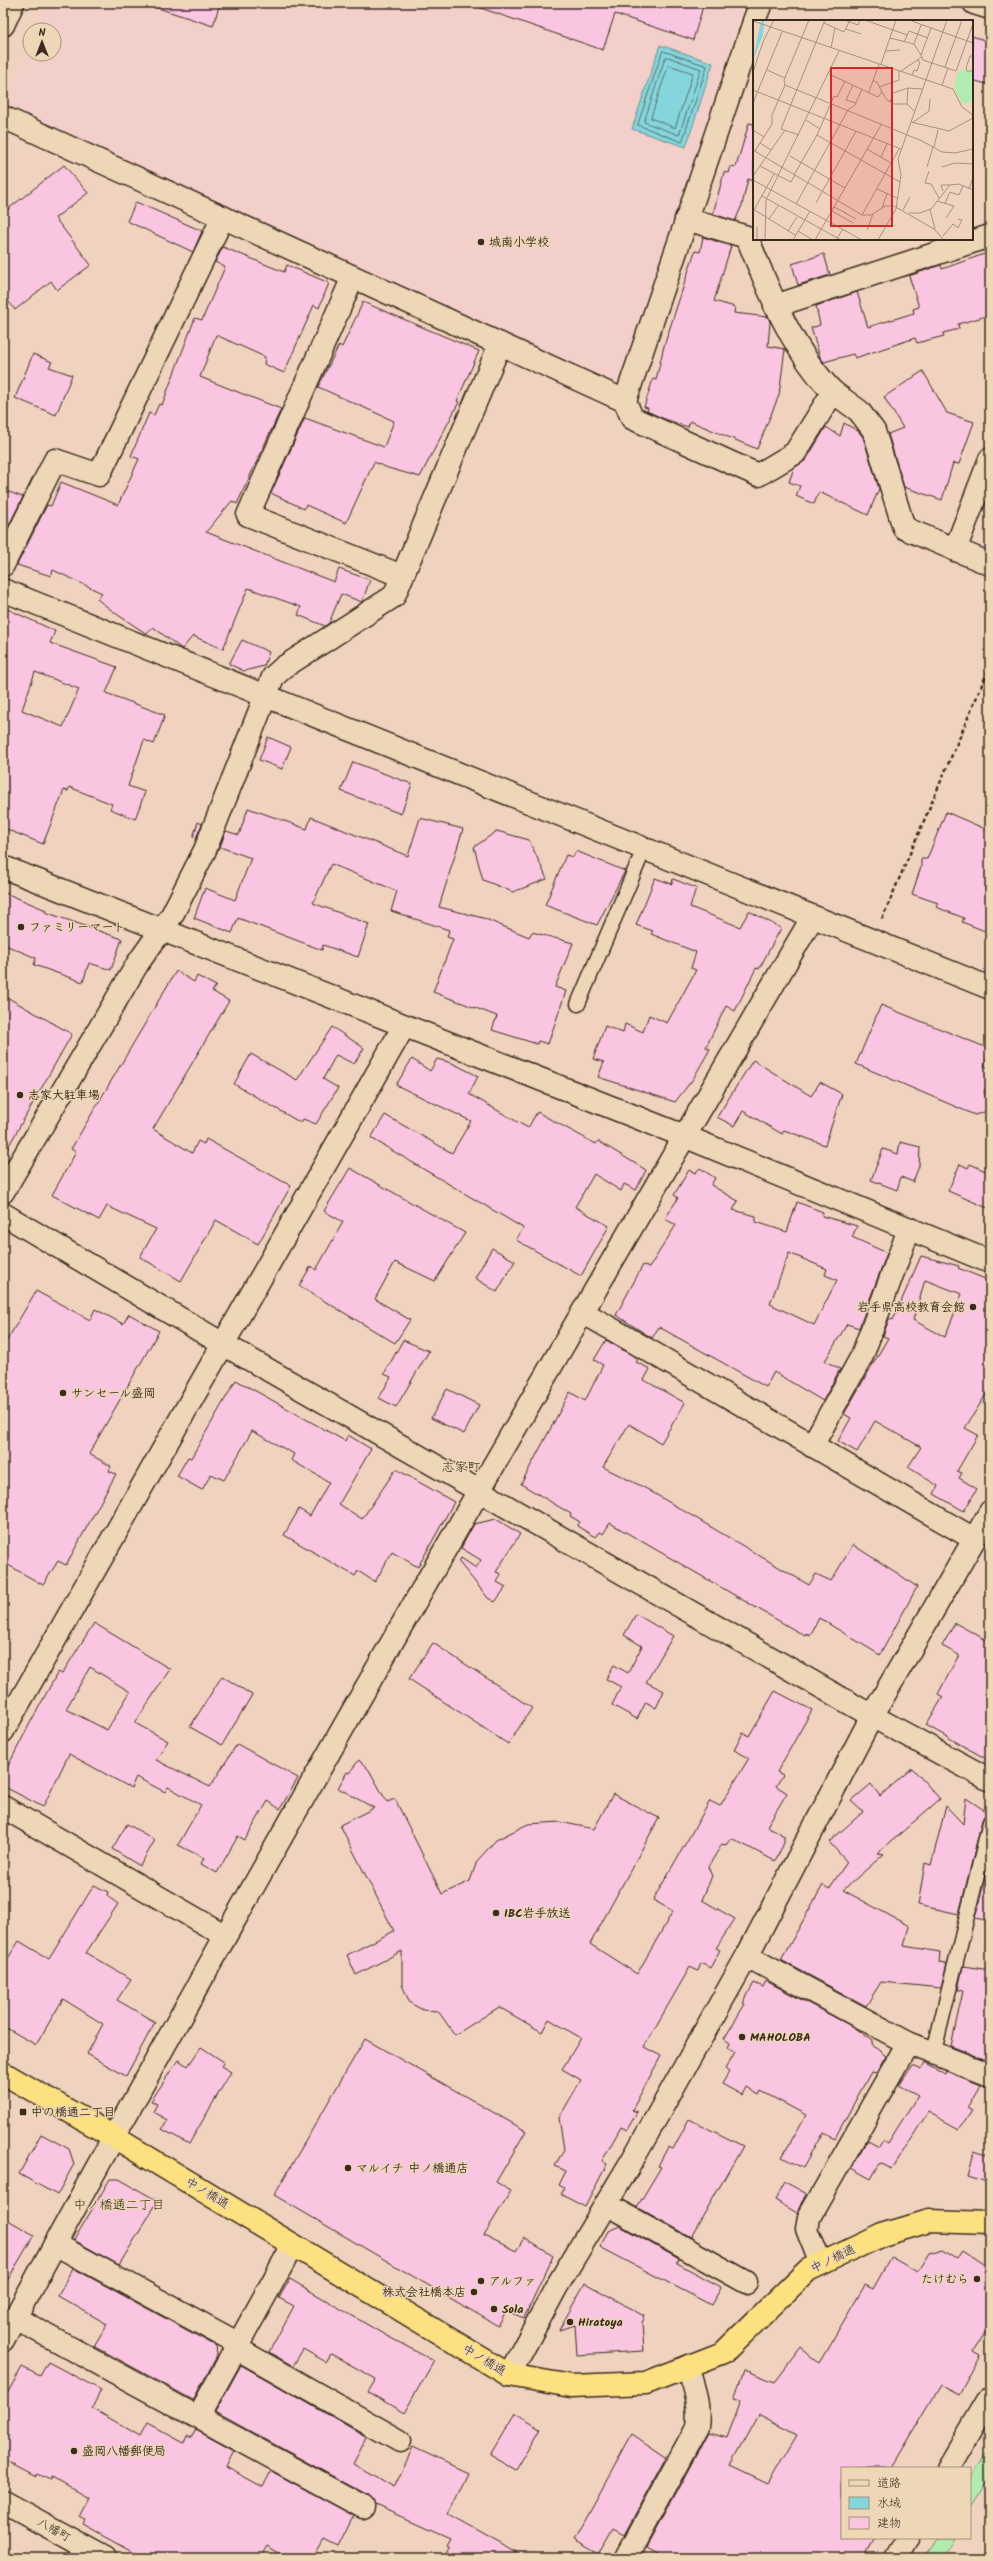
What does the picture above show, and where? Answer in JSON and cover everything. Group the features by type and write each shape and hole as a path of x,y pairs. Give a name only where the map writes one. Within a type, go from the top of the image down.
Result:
{"highway":[{"name":"中ノ橋通","path":"3,2074 114,2137 509,2375 571,2386 646,2384 723,2353 808,2270 882,2235 929,2221 990,2223"}],"street":[{"path":"3,25 13,3"},
{"path":"755,20 761,3"},
{"path":"974,3 990,8"},
{"path":"753,25 625,401 632,418 758,475 795,453 832,392"},
{"path":"3,117 625,401"},
{"path":"3,565 55,460 99,475 223,217"},
{"path":"686,219 747,237 775,306 816,374 832,392 859,411 874,431 904,528 990,564"},
{"path":"775,306 990,236"},
{"path":"353,277 248,514 402,576"},
{"path":"3,1192 159,930 172,915 205,850 273,677 284,667 394,596 500,344"},
{"path":"955,550 990,459"},
{"path":"3,590 812,918 990,988"},
{"path":"3,867 159,930 684,1136 990,1262"},
{"path":"363,2507 198,2417 8,2326 55,2244 224,1935 584,1313 684,1136 812,918"},
{"path":"3,1731 404,1026"},
{"path":"3,1214 223,1344 872,1716 990,1780"},
{"path":"812,1446 862,1356 909,1228"},
{"path":"584,1313 974,1539"},
{"path":"509,2375 557,2286 606,2204 747,1956 872,1716 990,1512"},
{"path":"3,1807 224,1935"},
{"path":"747,1956 908,2043 933,2055 990,2075"},
{"path":"821,2264 807,2229 809,2217 908,2043"},
{"path":"606,2204 746,2282"},
{"path":"55,2244 237,2346 400,2441"},
{"path":"198,2417 293,2245"},
{"path":"626,2558 697,2427 699,2410 697,2395 687,2367"},
{"path":"949,2467 990,2397"},
{"name":"八幡町","path":"3,2502 106,2558"},
{"path":"895,2558 906,2539"}],"lane":[{"path":"578,1004 644,849"},
{"path":"933,2055 990,1822"}],"path":[{"path":"872,942 990,666"}],"shaded area":[{"name":"城南小学校","path":"46,3 745,3 627,375 612,388 3,110 3,104 22,60 22,62 62,62 62,22 38,22"}],"green space":[{"path":"990,2448 990,2477 971,2508 971,2478"},
{"path":"934,2539 952,2539 942,2558 923,2557"}],"water":[{"path":"660,45 713,63 686,147 632,129"}],"building":[{"path":"156,3 220,3 213,26 155,7"},
{"path":"476,3 704,3 693,40 615,14 603,50 475,6"},
{"path":"973,36 990,42 990,85 973,80"},
{"path":"749,123 753,124 753,181 748,179 742,205 735,221 713,214 724,172 729,173 731,166 736,167"},
{"path":"64,165 88,193 55,218 91,265 57,290 51,281 15,310 3,294 3,213"},
{"path":"136,202 202,231 193,252 127,221"},
{"path":"703,237 731,246 714,301 735,307 734,313 768,317 770,322 768,346 785,349 779,395 757,449 690,421 688,427 662,418 647,411 648,408 644,407 653,379 656,380 664,346 695,251 700,252"},
{"path":"223,247 284,272 287,265 329,283 319,308 314,305 284,373 264,364 265,357 216,335 200,377 281,409 237,504 232,501 206,532 334,582 339,569 370,580 362,602 341,594 329,623 325,626 298,615 301,607 248,588 223,649 193,636 182,649 153,627 147,634 118,615 97,599 102,593 53,570 51,576 17,565 47,505 51,506 61,482 118,505 139,459 131,456 149,413 154,415 159,404 162,405 195,318 202,320 225,267 215,262"},
{"path":"990,252 990,315 958,324 959,329 943,333 944,336 917,343 915,338 855,358 853,354 824,362 820,357 811,328 820,325 816,306 857,292 868,327 914,313 913,309 919,307 909,276 941,265 942,269"},
{"path":"824,254 830,275 798,285 792,264"},
{"path":"363,302 479,351 457,401 459,402 420,477 388,468 374,462 346,523 306,505 304,509 271,493 305,418 384,447 394,421 318,387 339,345 342,347"},
{"path":"33,354 52,362 49,367 72,375 56,415 15,398"},
{"path":"923,371 947,413 974,422 959,464 953,463 942,500 904,487 888,434 903,428 884,397"},
{"path":"844,423 858,431 863,437 879,489 868,515 819,492 814,504 796,496 800,486 789,482 794,468 806,460 826,427 840,436"},
{"path":"3,490 23,497 3,537"},
{"path":"3,607 55,631 50,643 117,667 106,693 165,715 154,744 144,740 128,786 145,792 135,819 110,809 112,804 69,787 68,791 64,790 43,844 3,828","holes":["35,672 79,689 63,727 22,710"]},
{"path":"242,640 269,652 264,666 244,671 229,664"},
{"path":"268,737 291,747 282,769 259,760"},
{"path":"353,762 412,784 401,814 341,791"},
{"path":"248,808 307,829 311,817 408,856 420,818 463,829 439,907 483,918 529,937 532,932 573,943 555,987 566,991 548,1044 538,1041 537,1044 492,1030 497,1016 433,992 453,939 447,937 449,930 391,911 397,891 331,864 313,903 369,924 358,957 323,945 322,950 238,918 232,933 194,918 205,888 235,900 251,858 220,847 226,831 239,835"},
{"path":"946,812 990,831 990,933 962,922 964,918 936,907 938,903 912,894 921,867 921,859 927,859"},
{"path":"198,822 202,824 196,838 193,837"},
{"path":"497,831 529,840 547,879 513,892 483,880 474,847"},
{"path":"576,851 625,871 597,925 545,905 566,855 573,857"},
{"path":"655,878 672,884 673,879 696,888 690,907 740,927 749,911 781,928 759,969 756,968 735,1011 726,1006 706,1047 710,1049 693,1079 675,1102 598,1077 604,1062 593,1059 605,1026 623,1033 625,1024 643,1032 649,1015 667,1023 696,970 691,968 696,952 651,934 653,931 636,925"},
{"path":"3,892 46,910 45,912 122,939 111,970 89,963 83,982 34,965 36,958 3,944"},
{"path":"176,971 194,982 197,976 216,986 212,991 229,1001 153,1129 192,1153 198,1141 204,1144 206,1139 291,1186 258,1244 216,1220 181,1281 140,1257 156,1229 107,1206 99,1220 52,1195 76,1152 71,1149"},
{"name":"志家大駐車場","path":"3,995 72,1034 3,1156"},
{"path":"881,1005 990,1049 984,1066 990,1069 990,1076 984,1092 990,1110 975,1115 856,1064"},
{"path":"332,1027 364,1048 354,1064 336,1055 323,1079 338,1088 316,1124 303,1119 301,1123 234,1084 251,1054 297,1080"},
{"path":"412,1059 430,1071 437,1059 452,1063 478,1076 469,1094 528,1128 537,1112 596,1144 598,1141 646,1170 636,1190 624,1184 621,1191 594,1174 575,1207 609,1226 581,1276 516,1240 523,1228 371,1138 385,1115 452,1153 471,1121 396,1085"},
{"path":"753,1060 811,1096 820,1082 842,1094 825,1145 784,1130 782,1134 743,1111 734,1126 717,1117"},
{"path":"900,1142 920,1147 919,1166 913,1182 901,1177 897,1190 871,1180 883,1149 898,1154"},
{"path":"960,1164 968,1168 970,1164 990,1173 990,1209 948,1191"},
{"path":"350,1168 465,1233 435,1281 395,1262 375,1299 410,1320 395,1343 299,1286 311,1266 316,1270 343,1222 324,1211"},
{"path":"700,1168 715,1178 711,1185 738,1201 733,1210 756,1216 756,1222 787,1232 797,1202 823,1212 822,1216 857,1226 852,1237 887,1253 859,1328 847,1324 825,1361 840,1369 823,1401 774,1372 766,1387 659,1327 652,1338 616,1315 643,1265 649,1268 676,1225 665,1219 678,1198 674,1195 689,1170 695,1173","holes":["789,1253 827,1269 825,1275 837,1280 814,1325 770,1304"]},
{"path":"492,1248 515,1261 497,1292 475,1278"},
{"path":"921,1256 959,1266 958,1268 990,1281 990,1388 965,1428 978,1435 957,1471 962,1473 959,1478 977,1489 964,1511 934,1494 938,1486 908,1467 921,1447 875,1421 857,1452 838,1441 851,1418 844,1414 888,1338 883,1336 889,1319 893,1320","holes":["925,1280 962,1294 945,1337 913,1320"]},
{"name":"サンセール盛岡","path":"36,1291 90,1320 95,1309 123,1324 129,1314 159,1331 89,1454 111,1466 109,1471 116,1474 66,1565 58,1561 43,1585 3,1562 3,1347"},
{"path":"403,1340 429,1351 396,1407 379,1398 391,1377 384,1374"},
{"path":"606,1340 638,1359 636,1362 650,1369 644,1380 685,1403 661,1443 629,1424 603,1467 645,1488 809,1585 816,1574 831,1581 853,1545 897,1573 917,1587 880,1655 819,1618 810,1636 806,1634 805,1636 610,1523 603,1534 599,1532 595,1537 577,1526 580,1522 570,1516 571,1514 521,1484 570,1392 585,1401 603,1365 594,1360"},
{"path":"236,1380 345,1441 348,1435 371,1449 339,1504 362,1519 396,1469 454,1502 418,1567 392,1552 375,1582 358,1571 355,1576 284,1535 299,1509 310,1516 329,1482 291,1460 294,1454 252,1431 224,1480 211,1474 202,1490 177,1476 188,1457 191,1458"},
{"path":"447,1389 479,1405 464,1434 431,1418"},
{"path":"496,1519 520,1534 496,1572 501,1574 497,1582 506,1587 495,1602 488,1598 458,1561 461,1558 476,1568 481,1560 461,1548 474,1524"},
{"path":"636,1614 673,1636 646,1682 664,1691 656,1708 646,1702 637,1719 612,1705 621,1687 606,1679 614,1665 628,1673 642,1646 624,1635"},
{"path":"94,1623 170,1669 135,1723 168,1741 156,1760 210,1787 237,1744 298,1778 280,1809 268,1801 245,1840 238,1836 217,1873 201,1864 204,1858 178,1845 201,1805 168,1787 165,1792 136,1777 131,1788 69,1754 43,1807 3,1786 3,1776 58,1672 62,1674","holes":["90,1667 130,1692 107,1730 66,1709"]},
{"path":"955,1623 990,1642 990,1761 926,1725 943,1697 938,1694 959,1655 942,1646"},
{"path":"433,1643 532,1708 508,1744 409,1679"},
{"path":"222,1676 252,1695 222,1745 190,1727"},
{"path":"775,1691 812,1710 777,1772 783,1775 776,1786 787,1793 767,1826 784,1836 784,1843 775,1861 731,1838 726,1845 722,1844 708,1867 712,1876 702,1900 735,1919 716,1948 720,1950 710,1968 701,1963 698,1971 690,1967 644,2047 661,2056 632,2110 637,2112 627,2130 621,2127 602,2161 607,2164 585,2207 560,2194 564,2188 559,2185 566,2171 555,2166 564,2149 559,2118 581,2080 562,2069 581,2038 549,2019 542,2032 499,2007 455,2035 438,2011 423,2010 410,2003 402,1985 402,1951 356,1975 347,1955 394,1931 340,1825 374,1808 338,1788 347,1772 349,1773 359,1760 369,1770 387,1802 395,1799 442,1894 470,1881 477,1861 496,1840 528,1824 560,1822 594,1829 613,1794 659,1818 590,1944 637,1974 673,1911 653,1900 710,1801 720,1806 749,1758 734,1750 743,1733 749,1736"},
{"path":"912,1768 940,1799 878,1853 884,1854 843,1890 909,1926 904,1946 940,1952 939,1963 947,1964 941,1988 881,1982 866,2006 781,1960 823,1885 829,1889 847,1862 829,1842 863,1812 851,1801 871,1784 880,1796"},
{"path":"966,1798 990,1814 984,1816 982,1820 959,1914 918,1905 925,1863 931,1865 946,1806 963,1824"},
{"path":"127,1824 155,1840 140,1866 112,1849"},
{"path":"990,1858 990,1921 975,1918"},
{"path":"94,1885 108,1892 107,1896 118,1904 86,1953 131,1979 117,2000 155,2022 126,2076 87,2054 103,2024 63,1999 36,2045 3,2026 3,1966 19,1941 49,1959"},
{"path":"963,1966 990,1970 990,2062 951,2046 963,1991 958,1990"},
{"path":"766,1981 853,2027 872,2041 872,2045 886,2056 876,2073 871,2072 835,2138 823,2132 803,2168 782,2157 806,2115 761,2091 759,2095 746,2087 742,2095 722,2084 729,2072 725,2069 735,2052 728,2048 730,2043 724,2039 745,2004 743,2003 754,1983 763,1987"},
{"path":"365,2039 526,2131 496,2182 511,2191 484,2235 516,2251 524,2238 553,2256 524,2318 506,2311 498,2326 274,2195"},
{"path":"201,2047 224,2062 221,2066 231,2072 189,2144 162,2129 167,2120 153,2112 157,2104 151,2101 178,2060 188,2066"},
{"path":"924,2063 945,2074 946,2071 981,2085 968,2108 973,2111 959,2129 928,2112 892,2169 880,2163 871,2179 851,2168 867,2141 878,2147 882,2140 888,2143 918,2095 899,2085 912,2065 921,2069"},
{"path":"689,2119 743,2146 691,2237 637,2207 661,2167 658,2166 668,2147 673,2149"},
{"path":"41,2134 69,2149 74,2164 57,2195 19,2174"},
{"path":"974,2151 990,2156 990,2183 968,2176"},
{"path":"110,2179 119,2179 158,2201 119,2265 74,2240"},
{"path":"785,2182 807,2194 797,2213 775,2200"},
{"path":"3,2217 34,2235 3,2288"},
{"path":"620,2226 679,2259 677,2263 721,2287 711,2305 600,2247 608,2231"},
{"path":"943,2249 957,2258 962,2251 986,2267 984,2272 990,2276 990,2325 973,2352 980,2356 958,2394 941,2385 892,2467 841,2467 841,2539 874,2539 864,2558 664,2558 646,2548 708,2433 727,2438 741,2400 734,2398 744,2370 775,2382 801,2348 819,2363 865,2285 873,2289 891,2257 917,2272 929,2253","holes":["758,2415 797,2435 768,2484 730,2466"]},
{"path":"73,2268 216,2346 217,2356 193,2400 94,2346 107,2324 58,2296"},
{"path":"290,2279 385,2335 434,2361 404,2413 368,2392 376,2379 331,2354 326,2362 303,2349 293,2366 269,2352 294,2306 279,2298"},
{"path":"585,2283 645,2316 642,2323 644,2351 577,2355 575,2325 559,2330"},
{"path":"48,2362 101,2390 92,2408 140,2436 147,2423 184,2443 187,2436 191,2438 196,2430 234,2451 226,2467 263,2487 271,2471 354,2516 339,2546 325,2539 314,2558 288,2558 267,2546 260,2558 144,2558 84,2525 86,2520 79,2516 88,2498 51,2477 50,2480 38,2474 37,2476 3,2458 3,2401 22,2367 40,2376"},
{"path":"241,2365 367,2437 353,2464 394,2488 413,2447 468,2473 448,2515 525,2558 442,2558 448,2547 445,2545 449,2538 375,2505 369,2496 215,2412"},
{"path":"515,2413 541,2428 516,2470 490,2455"},
{"path":"632,2434 666,2457 624,2535 613,2529 599,2554 574,2540"}],"place":[{"name":"城南小学校","path":"481,242"},
{"name":"ファミリーマート","path":"21,927"},
{"name":"志家大駐車場","path":"20,1095"},
{"name":"岩手県高校教育会館","path":"973,1307"},
{"name":"サンセール盛岡","path":"63,1393"},
{"name":"IBC岩手放送","path":"496,1913"},
{"name":"MAHOLOBA","path":"742,2037"},
{"name":"中の橋通二丁目","path":"23,2112"},
{"name":"マルイチ 中ノ橋通店","path":"348,2168"},
{"name":"たけむら","path":"977,2279"},
{"name":"アルファ","path":"481,2281"},
{"name":"株式会社橋本店","path":"474,2292"},
{"name":"Sola","path":"494,2309"},
{"name":"Hiratoya","path":"570,2322"},
{"name":"盛岡八幡郵便局","path":"74,2451"}],"district":[{"name":"志家町","path":"461,1467"},
{"name":"中ノ橋通二丁目","path":"119,2205"}]}
